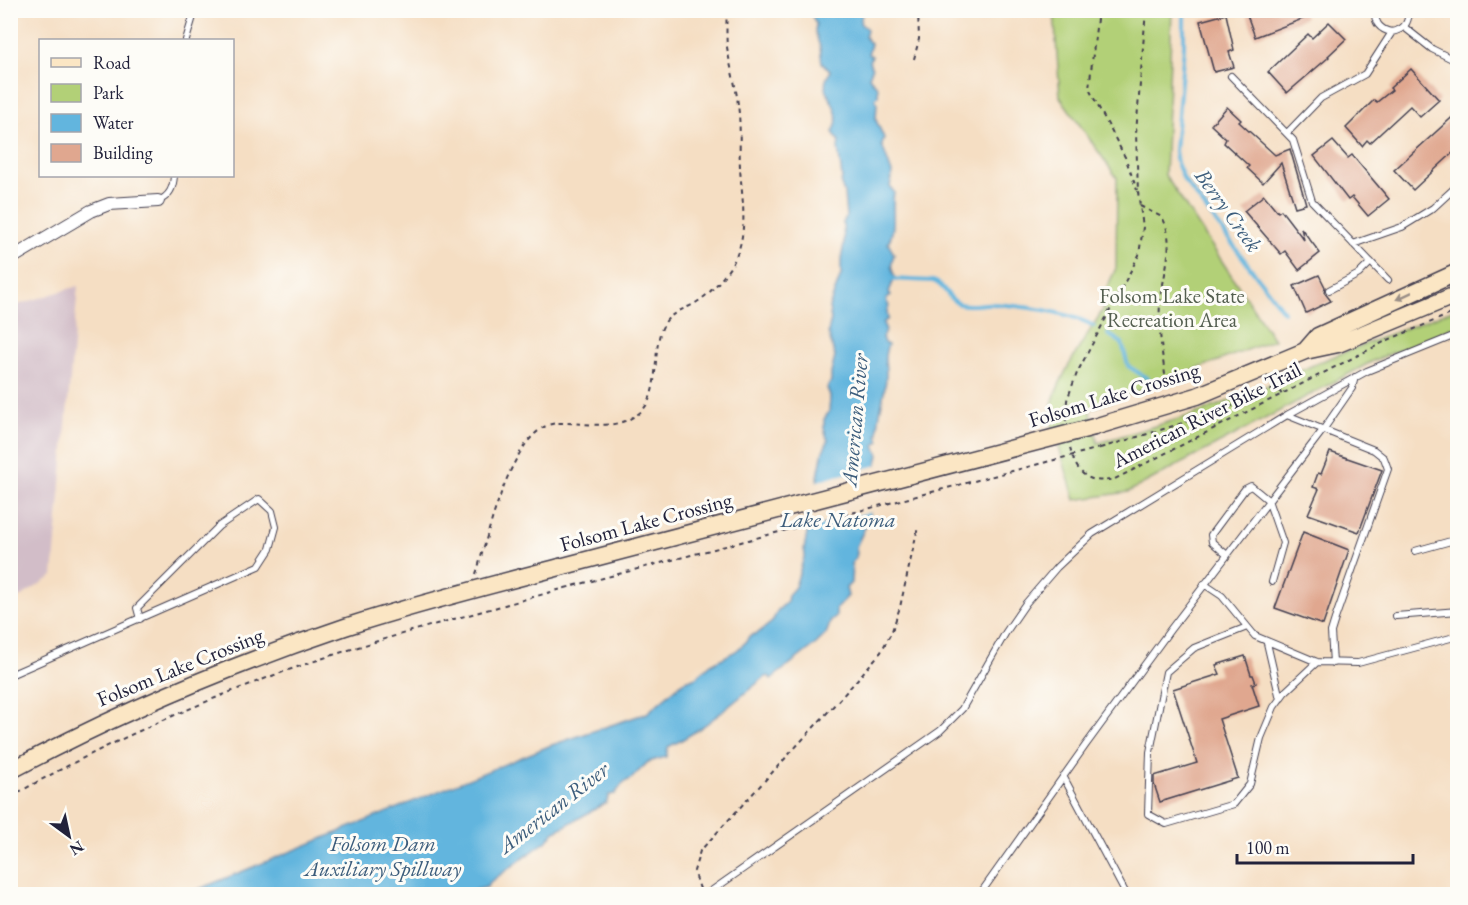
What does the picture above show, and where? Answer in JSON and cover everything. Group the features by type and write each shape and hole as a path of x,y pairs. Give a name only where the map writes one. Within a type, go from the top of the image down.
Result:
{"main road":[{"name":"Folsom Lake Crossing","path":"1305,351 1318,336 1458,272"},
{"name":"Folsom Lake Crossing","path":"10,771 110,719 188,686 345,628 470,591 1137,416 1197,396 1305,351 1338,344 1458,294"}],"street":[{"path":"10,259 91,211 109,204 158,201"}],"lane":[{"path":"186,39 195,10"},
{"path":"1376,10 1376,21 1380,27 1392,32"},
{"path":"1287,133 1321,98 1365,74 1392,32 1404,27 1408,22 1408,10"},
{"path":"1404,27 1432,49 1458,62"},
{"path":"1231,76 1293,140 1312,201 1388,280"},
{"path":"158,201 166,198 170,193 174,177"},
{"path":"1353,244 1402,227 1433,208 1458,185"},
{"path":"1329,290 1359,274 1371,262"},
{"path":"705,894 807,827 940,731 962,709 1006,632 1026,603 1057,567 1092,534 1287,415 1355,377 1458,334"},
{"path":"980,894 1063,776 1204,584 1323,429 1352,388 1355,377"},
{"path":"1287,415 1374,450 1384,458 1388,469 1331,632 1333,663"},
{"path":"1227,555 1212,542 1211,535 1245,489 1251,486 1269,500 1283,543 1272,582"},
{"path":"10,675 140,619 259,566 270,549 276,527 272,511 259,499 219,526 137,608 140,619"},
{"path":"1415,551 1458,539"},
{"path":"1204,584 1222,596 1255,636 1267,643 1317,662 1358,663 1458,636"},
{"path":"1396,616 1458,611"},
{"path":"1247,627 1194,648 1166,672 1150,752 1148,814 1166,824 1234,804 1250,784 1261,738 1274,707 1317,662"},
{"path":"1267,643 1280,699"},
{"path":"1063,776 1126,894"}],"path":[{"path":"470,591 504,483 517,456 531,436 549,424 597,426 619,424 638,414 651,397 660,334 665,323 716,286 732,264 741,246 744,219 738,106 727,46 726,10"},
{"path":"914,59 919,39 918,10"},
{"path":"1098,10 1089,89 1125,157 1138,192"},
{"path":"1067,430 1067,400 1077,373 1139,255 1143,227 1138,192 1136,133 1146,10"},
{"path":"1140,206 1162,217 1168,235 1167,269 1160,302 1167,388"},
{"name":"American River Bike Trail","path":"1067,439 1074,462 1083,474 1094,480 1109,481 1388,340 1458,311"},
{"path":"10,797 184,712 283,672 417,630 565,588 1100,448 1231,408 1272,390 1279,390 1282,395"},
{"path":"705,894 696,882 694,871 700,850 849,690 881,652 892,631 900,607 918,527"}],"shaded area":[{"path":"78,286 53,576 11,603 11,307"}],"green space":[{"name":"Folsom Lake State Recreation Area","path":"1054,11 1172,11 1165,175 1274,340 1090,409 1098,443 1192,415 1248,394 1327,359 1457,308 1457,326 1373,361 1128,492 1075,500 1050,418 1056,392 1063,377 1104,308 1100,303 1116,268 1117,178 1060,97"}],"water":[{"name":"Lake Natoma","path":"815,11 860,11 862,14 860,23 867,29 865,37 871,44 868,54 872,56 869,61 872,69 869,77 878,88 878,96 875,99 877,102 876,120 884,138 882,145 892,173 890,187 894,192 893,224 888,243 894,254 892,270 895,277 889,292 891,295 886,300 889,306 888,319 883,323 886,330 882,337 884,343 888,345 885,358 886,378 877,435 880,441 875,445 879,455 870,490 870,517 856,547 857,554 852,563 851,583 846,588 848,596 836,609 836,616 831,621 826,634 771,679 769,676 765,677 706,724 668,747 666,757 648,762 632,778 623,783 615,794 609,795 606,803 554,832 548,840 489,883 487,887 475,890 474,894 187,894 549,746 647,713 683,682 696,677 711,664 736,651 749,636 758,633 772,622 778,610 787,602 788,595 795,587 805,554 804,549 823,451 828,441 824,419 829,412 830,396 827,388 831,381 835,357 828,332 831,320 829,307 841,275 844,244 843,223 846,217 841,185 839,141 833,132 837,117 825,86 830,71 822,63 815,31 816,24 812,16"}],"pier":[{"path":"878,465 878,478 873,491 873,511 806,529 806,517 814,482"}],"building":[{"path":"1259,10 1303,10 1305,18 1255,37 1247,15"},
{"path":"1226,14 1234,50 1229,52 1234,67 1214,72 1200,21"},
{"path":"1329,22 1346,39 1329,57 1287,93 1268,72 1308,34 1312,38"},
{"path":"1411,69 1439,100 1420,117 1410,106 1370,143 1367,140 1362,146 1346,128 1374,100 1377,102 1392,90 1390,88"},
{"path":"1227,107 1241,120 1239,122 1275,155 1290,149 1306,204 1295,207 1281,163 1263,183 1247,168 1249,166 1224,143 1226,139 1211,125"},
{"path":"1458,112 1458,148 1413,190 1394,170"},
{"path":"1333,141 1348,158 1352,155 1389,199 1368,216 1352,197 1348,200 1314,156"},
{"path":"1264,195 1278,212 1281,210 1304,240 1301,228 1320,253 1299,270 1285,251 1281,254 1244,211"},
{"path":"1319,275 1325,287 1324,292 1331,301 1306,313 1294,286"},
{"path":"1330,452 1382,470 1359,532 1308,514 1319,489 1313,487"},
{"path":"1303,532 1349,550 1323,625 1275,608"},
{"path":"1245,656 1256,683 1252,684 1259,706 1219,719 1238,778 1160,802 1154,776 1197,763 1173,689 1220,674 1216,665"}],"waterway":[{"name":"Berry Creek","path":"1184,10 1184,46 1175,151 1177,163 1184,180 1284,312"},
{"path":"891,279 933,281 960,304 993,304 1031,308 1058,313 1094,326"},
{"path":"1108,334 1122,343 1128,366 1148,379"}],"water label":[{"name":"American River","path":"854,420"},
{"name":"American River","path":"553,807"},
{"name":"Folsom Dam Auxiliary Spillway","path":"383,856"}]}
